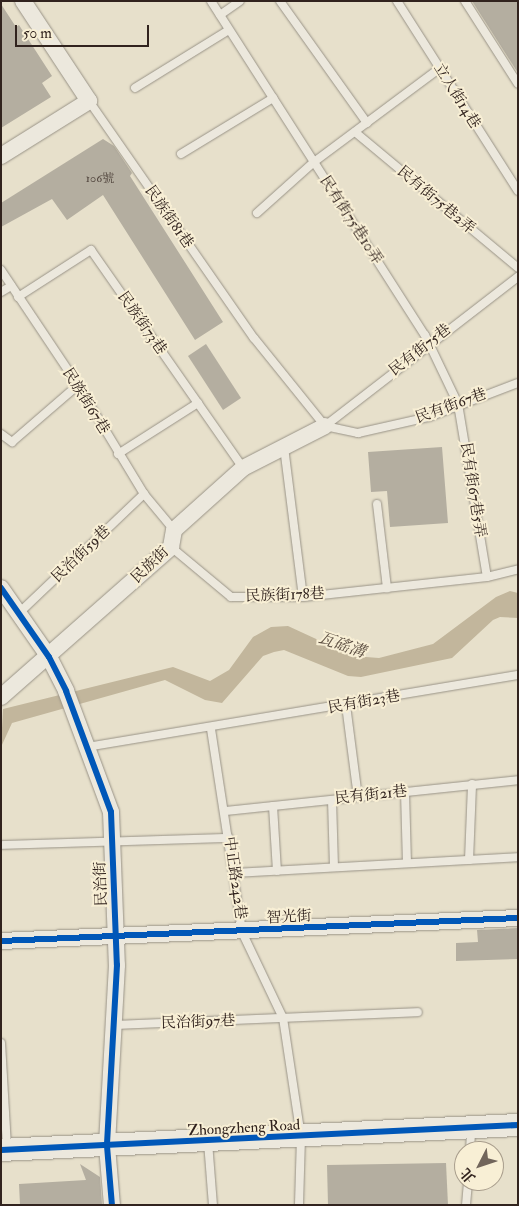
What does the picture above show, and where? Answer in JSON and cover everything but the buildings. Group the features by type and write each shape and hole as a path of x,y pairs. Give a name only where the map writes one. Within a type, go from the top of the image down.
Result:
{"street":[{"name":"民族街81巷","path":"23,1 89,101"},
{"path":"1,156 89,101"},
{"name":"民族街","path":"1,697 49,657 171,547 174,530 244,468 325,426"},
{"name":"民治街","path":"1,588 49,657 66,691 111,812 116,938 107,1146 112,1205"},
{"name":"智光街","path":"1,941 116,938 518,918"},
{"name":"Zhongzheng Road","path":"4,1149 208,1142 518,1125"}],"lane":[{"name":"民有街75巷10弄","path":"211,1 428,343 458,404"},
{"path":"220,15 240,1"},
{"path":"280,1 367,123"},
{"name":"立人街14巷","path":"397,1 518,191"},
{"path":"465,1 515,74 518,84"},
{"path":"135,88 229,30"},
{"path":"257,213 314,162 440,68"},
{"path":"181,154 273,98"},
{"name":"民族街81巷","path":"89,101 254,338 325,426"},
{"name":"民有街75巷2弄","path":"355,132 518,268"},
{"name":"民族街73巷","path":"18,297 91,250 244,468"},
{"name":"民族街67巷","path":"1,270 78,385 118,454 144,494 174,530"},
{"name":"民有街75巷","path":"325,426 428,343 518,277"},
{"path":"1,292 11,286"},
{"name":"民有街67巷","path":"325,426 358,433 429,417 518,382"},
{"path":"1,434 12,442 78,385"},
{"path":"118,454 198,403"},
{"name":"民有街67巷5弄","path":"458,404 487,577"},
{"path":"284,447 303,597"},
{"name":"民治街59巷","path":"19,613 144,494"},
{"path":"376,504 388,588"},
{"name":"民族街178巷","path":"171,547 231,597 303,597 487,577 518,570"},
{"name":"民有街23巷","path":"87,747 211,729 518,675"},
{"path":"346,705 358,797"},
{"name":"中正路242巷","path":"211,729 242,932 283,1018 301,1137 298,1205"},
{"name":"民有街21巷","path":"225,811 518,780"},
{"path":"469,860 472,784"},
{"path":"404,792 407,863"},
{"path":"332,800 334,867"},
{"path":"273,806 277,871"},
{"path":"1,844 229,838"},
{"path":"234,873 518,857"},
{"name":"民治街97巷","path":"113,1025 418,1012"},
{"path":"1,1043 4,1149"},
{"path":"470,1141 471,1128"},
{"path":"208,1142 213,1205"},
{"path":"466,1205 467,1191"}],"shaded area":[{"path":"510,591 518,593 518,618 500,617 493,620 452,658 361,677 348,676 284,650 263,656 222,703 205,700 165,680 12,723 1,747 3,709 173,667 210,681 229,670 253,637 271,627 288,626 353,656 379,658 433,644 496,597"}],"cycle path":[{"path":"1,588 49,657 66,691 111,812 117,965 107,1146 112,1205"},
{"path":"1,941 518,918"},
{"path":"1,1150 518,1125"}],"water label":[{"name":"瓦磘溝","path":"342,645"}]}
